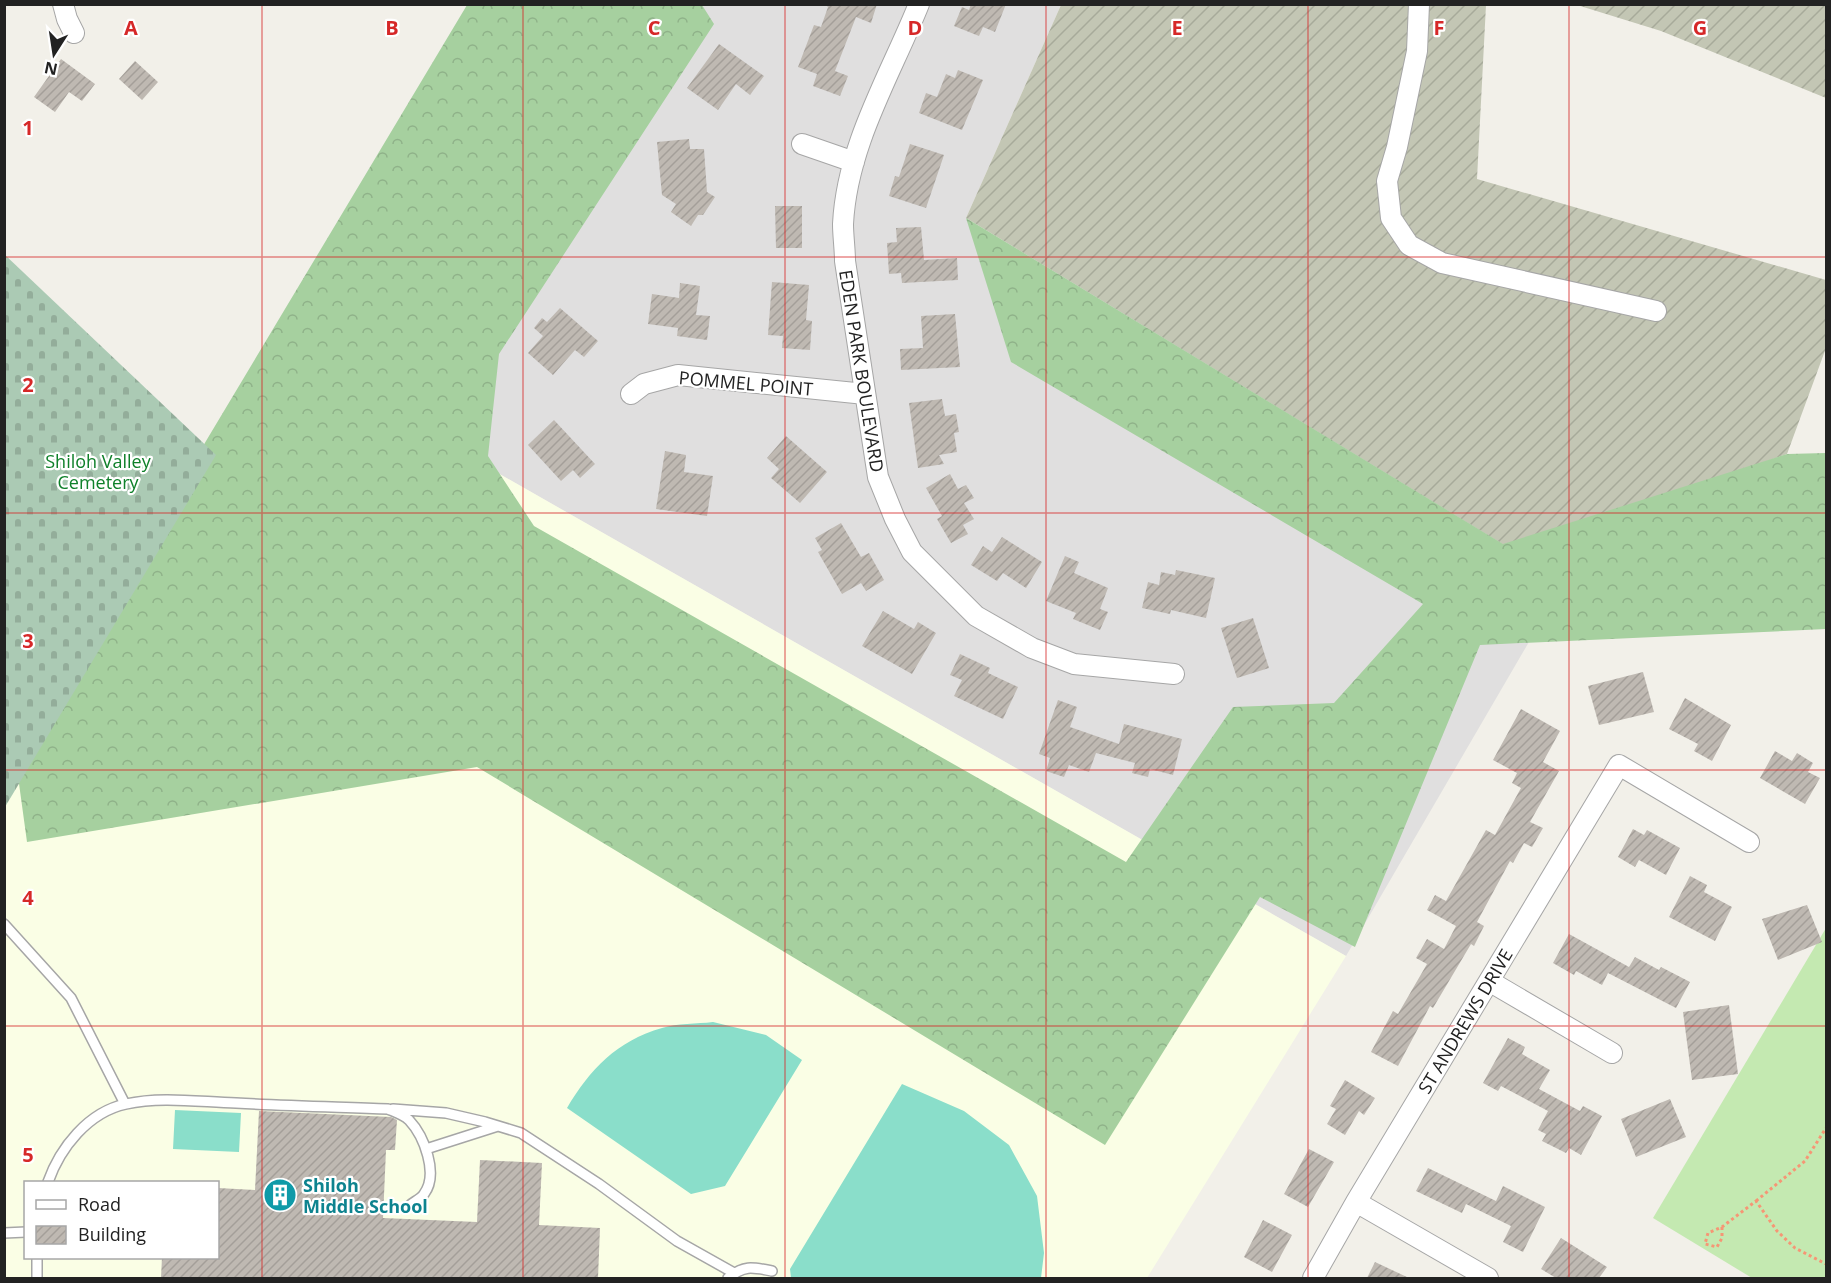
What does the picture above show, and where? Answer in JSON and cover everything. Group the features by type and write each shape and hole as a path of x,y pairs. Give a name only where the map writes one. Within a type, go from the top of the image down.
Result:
{"street":[{"path":"63,4 74,33"},
{"name":"EDEN PARK BOULEVARD","path":"920,4 861,136 849,182 843,224 845,261 878,477 895,519 912,552 976,616 1032,648 1074,664 1174,674"},
{"path":"1419,4 1417,51 1397,147 1387,181 1391,218 1409,245 1442,263 1656,311"},
{"path":"802,144 854,162"},
{"name":"POMMEL POINT","path":"631,394 644,384 678,375 865,394"},
{"name":"ST ANDREWS DRIVE","path":"1313,1278 1356,1202 1619,765 1749,842"},
{"path":"1489,981 1612,1053"},
{"path":"1356,1202 1488,1278"}],"lane":[{"path":"4,924 71,998 125,1104"},
{"path":"48,1181 60,1157 78,1131 100,1115 125,1104 169,1100 446,1113 521,1134 599,1184 677,1241 731,1276 742,1268 772,1271"},
{"path":"388,1109 407,1118 421,1136 429,1158 429,1180 424,1195 409,1206"},
{"path":"426,1149 498,1126"},
{"path":"4,1233 24,1232"},
{"path":"37,1259 37,1278"}],"path":[{"path":"1722,1227 1722,1238 1717,1247 1705,1244 1708,1233 1722,1227 1805,1161 1827,1128"},
{"path":"1756,1200 1777,1231 1795,1248 1827,1264"}],"shaded area":[{"path":"480,5 1061,5 966,218 1565,580 1346,956 280,349"},
{"path":"1061,5 1486,5 1477,179 1826,280 1826,348 1787,454 1514,551 966,218"},
{"path":"1577,5 1826,5 1826,98 1661,31"},
{"path":"280,349 1346,956 1147,1278 5,1278 4,807"}],"green space":[{"path":"467,5 702,5 714,24 499,354 488,456 534,526 1126,862 1233,707 1334,703 1423,604 1011,362 966,218 1503,544 1787,454 1826,453 1826,629 1480,645 1355,947 1260,897 1105,1145 477,767 27,842 17,769 206,441"},
{"name":"Shiloh Valley Cemetery","path":"4,254 216,455 5,807 4,807"},
{"path":"1826,928 1826,1278 1752,1278 1653,1218"},
{"path":"713,1022 766,1035 802,1060 725,1186 691,1194 567,1108 595,1069 631,1040 668,1026"},
{"path":"902,1084 964,1111 1009,1145 1037,1196 1044,1253 1041,1278 791,1278 790,1269"},
{"path":"175,1110 241,1113 239,1152 173,1149"}],"building":[{"path":"825,4 877,4 871,23 856,17 835,71 848,76 840,96 813,86 817,74 798,67 814,25 821,27 828,7"},
{"path":"971,4 1006,4 995,32 983,27 979,36 954,26 962,7 969,10"},
{"path":"719,44 764,76 750,95 736,84 718,110 687,88"},
{"path":"61,59 95,84 82,101 69,92 55,112 34,97"},
{"path":"135,61 158,82 142,100 119,79"},
{"path":"958,70 983,80 962,130 919,113 926,93 937,97 946,74 955,78"},
{"path":"689,139 690,149 704,149 707,192 715,197 703,215 698,215 691,226 671,212 676,204 662,195 657,142"},
{"path":"910,144 944,155 926,208 889,196 895,176 899,177"},
{"path":"775,206 802,206 802,248 776,248"},
{"path":"921,227 924,260 957,258 958,280 902,283 901,273 889,274 887,243 897,242 896,228"},
{"path":"772,282 809,285 806,320 812,321 810,350 782,348 783,336 768,335"},
{"path":"680,283 700,286 696,315 710,316 707,340 677,336 678,328 648,324 652,294 679,298"},
{"path":"560,308 598,341 584,357 575,350 553,375 528,353 543,336 534,328 542,318 547,322"},
{"path":"955,314 960,367 901,370 900,349 923,348 921,316"},
{"path":"942,399 945,416 956,414 959,432 954,433 957,452 939,455 944,464 918,468 909,403"},
{"path":"554,420 595,464 580,478 573,470 561,481 528,445"},
{"path":"786,436 827,472 800,503 771,478 779,469 767,458"},
{"path":"665,451 686,455 684,472 713,476 707,516 656,509"},
{"path":"950,474 958,489 966,485 974,498 964,503 974,519 963,525 968,534 951,543 937,519 942,516 926,488"},
{"path":"841,523 861,557 869,553 884,580 866,591 861,583 842,594 818,552 822,550 815,538"},
{"path":"1002,537 1042,562 1026,588 1003,573 997,581 971,565 983,546 992,552"},
{"path":"1065,556 1079,562 1074,573 1108,588 1100,609 1108,612 1100,630 1073,619 1076,613 1046,601"},
{"path":"1176,570 1215,578 1206,618 1171,610 1170,614 1142,608 1148,582 1159,585 1161,572 1175,575"},
{"path":"883,611 914,629 918,622 936,633 912,674 862,646"},
{"path":"1253,618 1269,668 1237,678 1221,628"},
{"path":"960,654 990,668 988,673 1018,687 1003,719 954,696 962,680 950,675"},
{"path":"1643,672 1654,712 1599,725 1588,686"},
{"path":"1685,698 1731,725 1712,761 1694,751 1698,744 1669,729"},
{"path":"1058,700 1077,707 1070,727 1119,744 1124,724 1182,739 1173,775 1150,769 1148,777 1132,773 1135,763 1096,753 1089,772 1069,765 1064,777 1046,771 1050,758 1039,754"},
{"path":"1521,709 1560,731 1543,762 1559,771 1530,822 1543,828 1532,847 1524,843 1513,863 1510,861 1477,922 1484,926 1474,946 1471,944 1433,1008 1430,1006 1398,1066 1371,1052 1393,1011 1398,1014 1427,964 1416,958 1427,939 1444,949 1456,926 1427,910 1435,895 1446,901 1486,830 1495,835 1521,788 1512,783 1517,773 1493,760"},
{"path":"1775,751 1792,761 1797,753 1813,763 1808,772 1820,778 1805,804 1760,778"},
{"path":"1633,829 1644,835 1647,830 1680,848 1666,875 1639,860 1635,867 1618,857"},
{"path":"1690,876 1707,885 1704,892 1732,907 1715,941 1669,917"},
{"path":"1807,905 1822,942 1778,960 1762,919"},
{"path":"1569,934 1629,967 1635,957 1659,970 1661,967 1690,982 1676,1008 1608,973 1602,985 1576,971 1574,975 1553,963"},
{"path":"1729,1005 1738,1074 1692,1080 1683,1012"},
{"path":"1508,1038 1525,1047 1522,1054 1550,1070 1539,1089 1580,1111 1583,1106 1602,1116 1581,1155 1569,1148 1566,1153 1542,1141 1546,1134 1538,1130 1548,1111 1501,1086 1498,1091 1483,1083"},
{"path":"1345,1080 1375,1098 1364,1115 1359,1111 1345,1135 1327,1124 1336,1109 1330,1106"},
{"path":"1670,1099 1686,1137 1636,1157 1621,1119"},
{"name":"Shiloh Middle School","path":"259,1111 391,1117 397,1120 395,1150 386,1150 383,1218 477,1222 480,1160 542,1163 539,1225 600,1228 598,1278 161,1278 162,1259 219,1259 219,1188 255,1190"},
{"path":"1309,1149 1334,1162 1308,1207 1284,1194"},
{"path":"1428,1168 1496,1201 1503,1186 1545,1207 1523,1252 1503,1242 1511,1226 1466,1204 1462,1213 1416,1191"},
{"path":"1263,1220 1292,1235 1272,1272 1244,1257"},
{"path":"1561,1238 1607,1267 1599,1278 1556,1278 1541,1269"},
{"path":"1375,1262 1409,1278 1367,1278"}],"place":[{"name":"Shiloh Middle School","path":"280,1195"}]}
